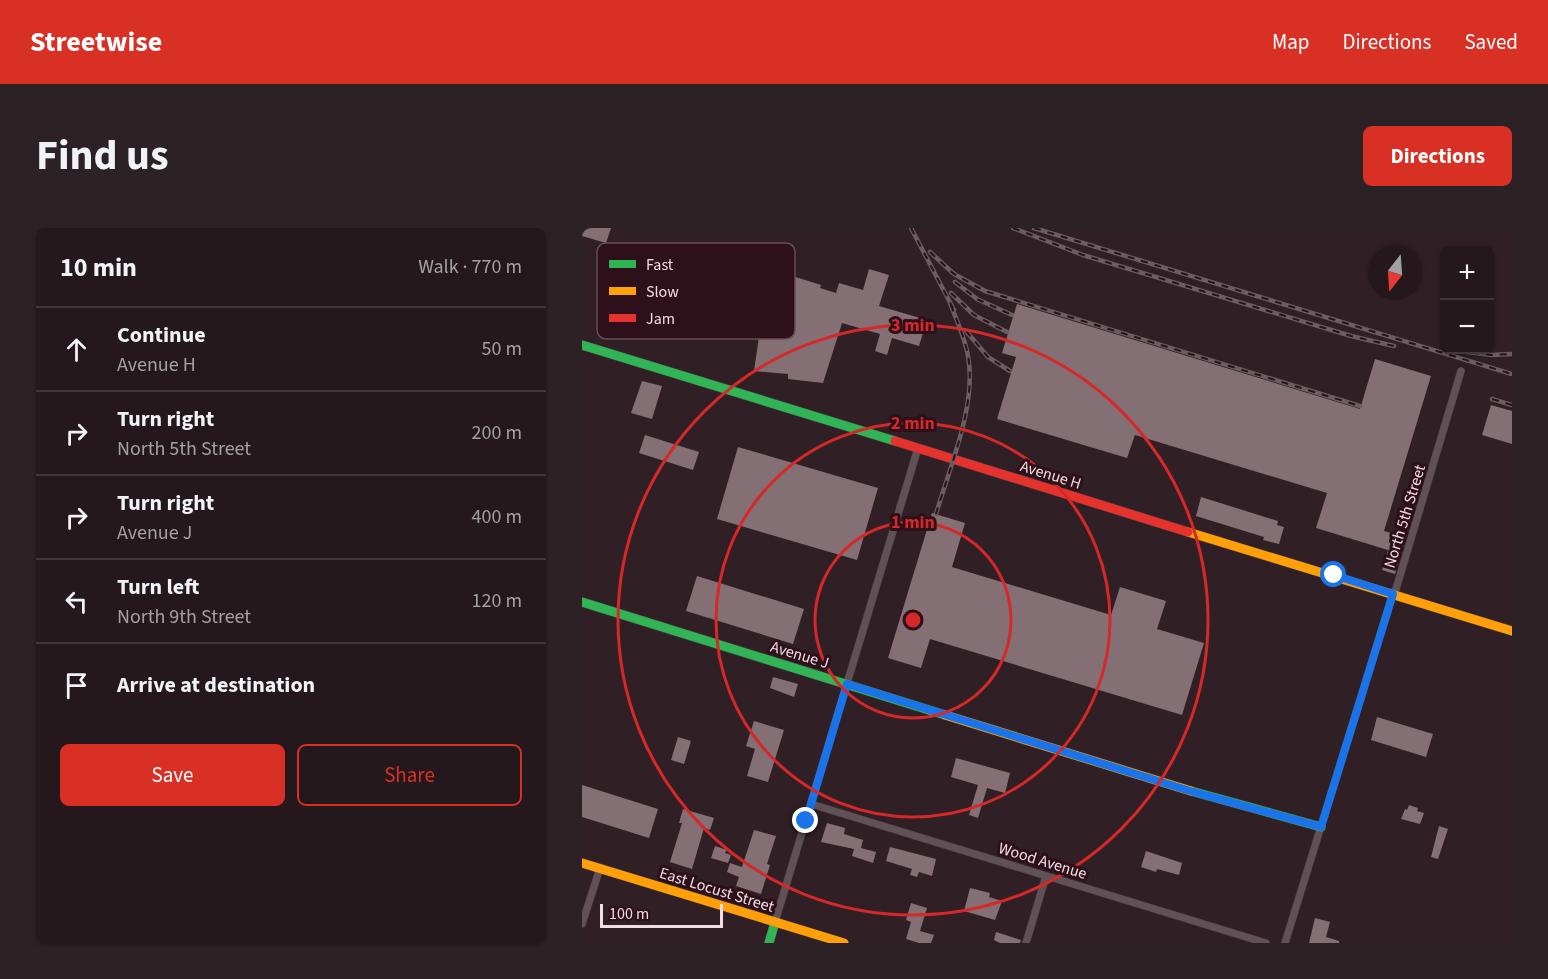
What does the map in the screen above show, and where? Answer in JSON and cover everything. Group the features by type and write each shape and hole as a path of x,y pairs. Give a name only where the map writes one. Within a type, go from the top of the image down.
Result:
{"street":[{"name":"Avenue H","path":"582,345 1512,631"},
{"name":"North 5th Street","path":"1285,943 1461,371"},
{"path":"769,943 918,448"},
{"name":"Avenue J","path":"582,602 1190,791 1321,827"},
{"name":"Wood Avenue","path":"811,804 1266,943"},
{"name":"East Locust Street","path":"582,863 844,943"},
{"path":"582,924 600,868"},
{"path":"1026,943 1046,876"}],"building":[{"path":"582,228 611,228 606,243 582,236"},
{"path":"869,269 889,275 879,306 927,320 919,346 892,338 887,355 875,351 880,334 842,323 823,383 788,379 788,374 754,371 759,339 795,339 795,277 821,285 820,288 836,293 839,283 863,290"},
{"path":"1017,304 1360,409 1375,359 1431,376 1384,531 1406,537 1395,574 1382,570 1388,550 1316,528 1327,493 1135,435 1127,458 997,419 1016,357 1002,353"},
{"path":"642,381 662,386 652,419 631,413"},
{"path":"1491,405 1512,411 1512,444 1482,435"},
{"path":"645,435 699,452 693,470 639,453"},
{"path":"738,447 878,488 857,560 717,519"},
{"path":"1201,497 1278,521 1277,525 1284,527 1279,544 1263,540 1264,537 1196,516"},
{"path":"932,513 965,523 952,567 1111,615 1120,587 1166,601 1157,629 1204,643 1182,715 930,639 921,668 888,658"},
{"path":"697,576 804,609 793,644 686,611"},
{"path":"773,677 798,684 794,697 770,688"},
{"path":"1377,717 1433,734 1426,757 1371,740"},
{"path":"754,721 784,730 768,782 747,776 755,749 746,746"},
{"path":"678,737 691,741 684,764 671,760"},
{"path":"956,758 1010,773 1005,793 987,788 978,818 969,815 978,785 951,777"},
{"path":"582,785 658,809 649,838 582,817"},
{"path":"1409,805 1424,813 1420,824 1401,819"},
{"path":"683,809 714,818 710,830 704,828 692,869 670,862 682,823 679,823"},
{"path":"827,823 845,828 844,834 863,840 861,848 876,852 873,863 852,856 854,849 821,842"},
{"path":"1439,826 1448,829 1438,859 1431,857"},
{"path":"754,830 776,836 761,894 736,886 739,877 727,872 730,863 742,867"},
{"path":"715,846 727,850 725,853 731,855 728,863 711,858"},
{"path":"890,847 936,859 932,876 919,872 917,877 910,875 912,869 886,861"},
{"path":"1146,851 1182,863 1179,875 1157,869 1156,872 1141,867"},
{"path":"970,888 990,893 989,897 1002,901 995,920 964,911"},
{"path":"911,903 927,908 920,931 934,935 931,943 919,943 906,939 911,922 906,920"},
{"path":"1315,918 1330,922 1326,937 1339,941 1339,943 1309,943"},
{"path":"996,932 1021,940 1020,943 1000,943 994,940"}],"railway":[{"path":"911,228 954,310"},
{"path":"1013,228 1083,255 1351,336 1394,346"},
{"path":"1034,228 1512,374"},
{"path":"930,252 954,274 985,291 1360,406"},
{"path":"955,282 977,299 1012,315"},
{"path":"951,293 974,315 1007,332"},
{"path":"936,514 961,435 969,395 970,375 967,349 950,303"},
{"path":"966,331 988,357 1010,371"},
{"path":"1483,354 1512,354"},
{"path":"1492,399 1512,405"}],"traffic: fast":[{"path":"582,345 895,441"},
{"path":"582,602 945,715"},
{"path":"1191,791 1321,827"},
{"path":"769,943 775,922"}],"traffic: slow":[{"path":"1188,532 1512,631"},
{"path":"945,715 1191,791"},
{"path":"582,863 844,943"}],"traffic: jam":[{"path":"895,441 1188,532"}],"route":[{"path":"806,821 847,684 1190,791 1321,827 1393,594 1334,575"}]}
